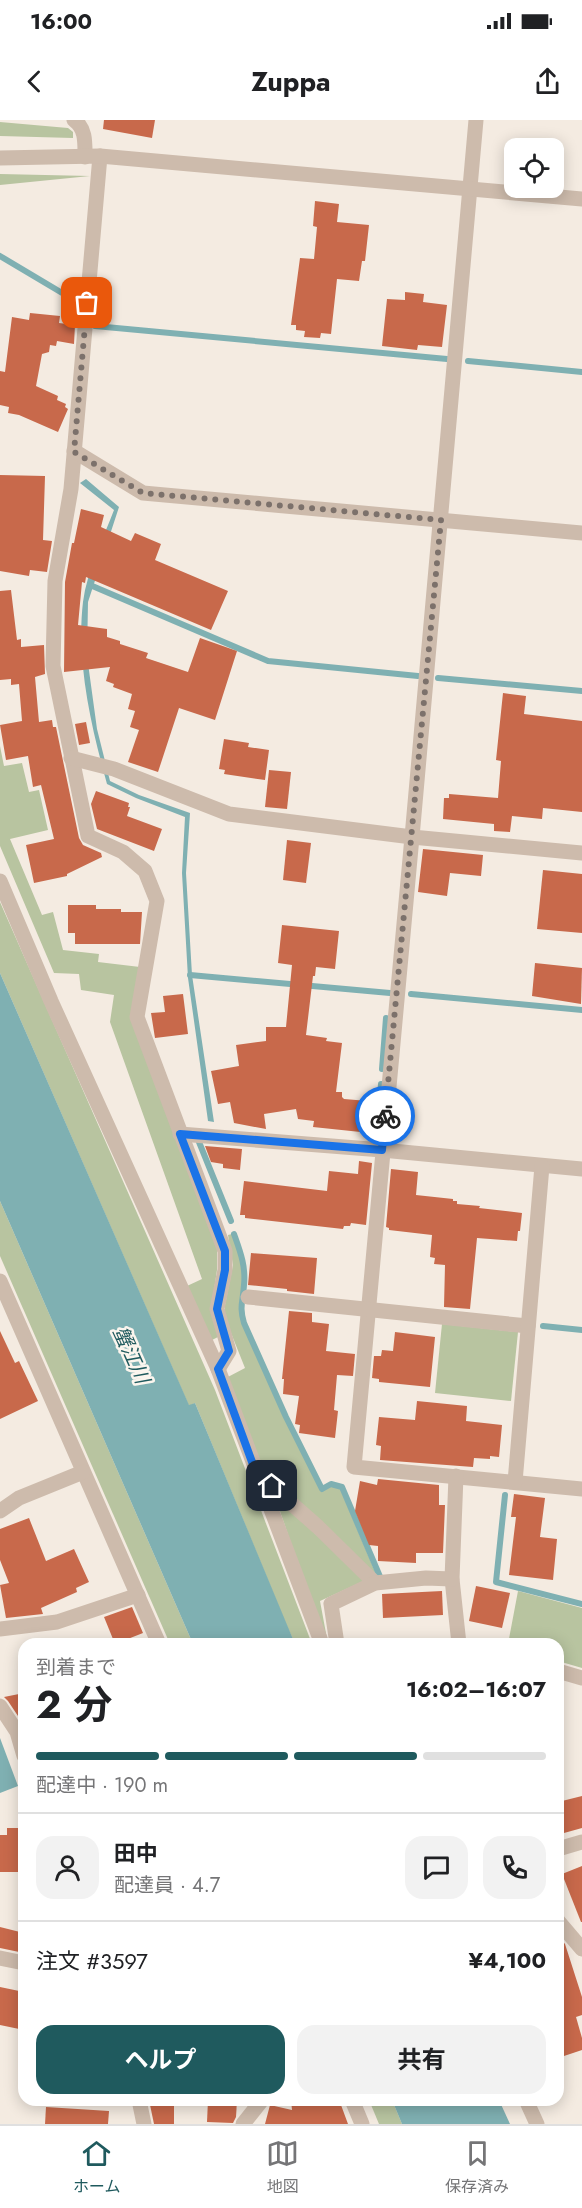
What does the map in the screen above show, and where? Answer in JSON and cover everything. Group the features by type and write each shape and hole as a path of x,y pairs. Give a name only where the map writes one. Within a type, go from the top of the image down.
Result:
{"street":[{"path":"74,120 79,123 93,156 71,489 55,581 53,666 88,836 123,852 145,871 157,901 137,1017 225,1251 225,1270 217,1309 229,1351 218,1369"},
{"path":"476,120 354,1467 582,1489"},
{"path":"0,158 93,156 582,199"},
{"path":"74,452 143,493 582,533"},
{"path":"71,758 114,769 229,814 412,837 582,853"},
{"path":"0,881 51,1001 218,1369 320,1638"},
{"path":"180,1134 582,1169"},
{"path":"515,1482 542,1166"},
{"path":"0,1281 156,1638"},
{"path":"248,1297 528,1326"},
{"path":"0,1511 20,1498 82,1472"},
{"path":"256,1473 318,1527 375,1583"},
{"path":"456,1476 452,1580 458,1638"},
{"path":"336,1638 331,1604 375,1583 426,1578 452,1580"},
{"path":"0,1629 57,1622 138,1595"},
{"path":"564,1673 582,1678"},
{"path":"0,1706 18,1735"},
{"path":"564,1848 582,1842"},
{"path":"564,1928 582,1949"},
{"path":"0,1958 18,1962"},
{"path":"140,2106 144,2124"},
{"path":"243,2124 257,2106"},
{"path":"354,2106 362,2124"},
{"path":"529,2106 537,2124"}],"green space":[{"path":"0,122 68,128 73,132 73,138 0,136"},
{"path":"0,174 90,176 0,185"},
{"path":"0,746 4,766 22,763 29,792 39,790 48,830 10,839 42,915 53,912 63,950 99,954 98,962 140,967 131,1017 217,1248 217,1270 211,1311 218,1337 210,1341 187,1286 202,1279 110,1022 114,995 81,990 79,974 54,973 0,846"},
{"path":"0,902 215,1390 310,1638 292,1638 195,1403 189,1406 0,973"},
{"path":"0,1201 190,1638 167,1638 0,1256"},
{"path":"232,1234 242,1260 243,1285 239,1309 243,1324 321,1491 332,1486 340,1488 378,1579 264,1473 226,1378 245,1368 225,1318 225,1305 233,1265 228,1235"},
{"path":"442,1324 518,1332 511,1401 435,1393"},
{"path":"275,1497 366,1580 320,1601 327,1638 324,1638"},
{"path":"518,1591 582,1608 582,1668 564,1663 564,1638 509,1638"},
{"path":"372,2106 394,2106 402,2124 379,2124"}],"water":[{"path":"86,479 119,507 88,602 87,656 97,729 110,781 139,795 190,813 186,873 192,975 214,1122 208,1121 188,978 182,873 185,817 107,784 86,694 81,625 83,602 92,567 114,510 80,483"},
{"name":"蟹江川","path":"0,973 189,1405 195,1403 293,1638 190,1638 0,1201"},
{"path":"0,1738 18,1786 0,1793"},
{"path":"394,2106 502,2106 510,2124 402,2124"}],"building":[{"path":"104,120 155,120 152,138 103,129"},
{"path":"315,201 339,204 337,222 369,225 365,261 362,261 359,281 337,279 331,334 321,333 320,338 304,337 305,331 296,330 296,325 291,325 300,258 314,259 317,227 313,226"},
{"path":"405,292 424,294 423,302 447,305 442,347 418,345 417,350 382,346 387,299 405,300"},
{"path":"30,313 60,316 59,323 75,325 74,344 57,341 56,346 50,345 49,352 42,354 36,386 58,396 57,400 66,404 65,407 68,409 58,432 19,415 8,413 9,407 0,405 0,371 5,372 12,317 29,320"},
{"path":"0,475 45,476 43,540 52,541 47,572 30,570 29,576 0,571"},
{"path":"81,509 104,515 101,527 131,541 135,533 161,544 155,560 228,591 211,630 86,577 85,583 82,582 78,625 107,629 107,637 148,653 146,658 188,672 200,638 237,651 215,720 179,708 158,772 128,762 139,730 130,727 135,711 128,709 132,694 113,687 114,684 106,681 110,667 64,672 65,582"},
{"path":"11,590 17,640 21,639 21,647 44,645 45,674 35,677 39,722 52,720 53,727 56,727 79,838 83,845 101,853 102,857 67,876 34,883 26,845 54,839 41,785 33,787 28,756 6,760 0,725 22,721 19,684 11,685 11,679 0,680 0,591"},
{"path":"503,693 526,696 524,714 582,721 582,812 543,808 542,819 512,816 510,832 494,831 494,824 443,819 444,798 449,798 449,794 498,798 501,761 496,760"},
{"path":"86,722 90,743 79,745 75,724"},
{"path":"224,739 249,743 248,747 269,750 265,780 224,774 225,770 219,769"},
{"path":"269,770 291,772 287,809 265,807"},
{"path":"96,791 129,803 127,816 162,829 154,851 97,829 91,804"},
{"path":"287,840 311,843 306,883 283,880"},
{"path":"423,849 483,855 481,876 450,873 447,896 418,892"},
{"path":"543,870 582,874 582,933 537,929"},
{"path":"68,905 96,905 96,909 142,912 140,944 75,944 75,933 68,933"},
{"path":"282,925 339,931 335,969 316,967 315,976 313,976 306,1035 342,1043 336,1092 342,1092 344,1099 368,1101 367,1105 373,1106 370,1133 313,1127 314,1121 298,1119 296,1109 264,1114 266,1129 234,1123 230,1102 218,1104 211,1071 239,1066 236,1045 266,1041 266,1027 286,1027 292,965 278,963"},
{"path":"535,963 582,968 581,1004 532,996"},
{"path":"183,994 188,1034 155,1038 151,1013 165,1012 163,996"},
{"path":"205,1146 242,1149 240,1170 223,1168 223,1164 211,1162"},
{"path":"359,1161 372,1163 366,1225 351,1223 343,1229 245,1218 245,1215 240,1215 244,1181 327,1191 329,1171 358,1174"},
{"path":"391,1169 418,1172 416,1195 453,1199 457,1201 457,1204 480,1206 479,1208 522,1213 517,1241 477,1238 470,1309 444,1307 445,1265 434,1264 435,1258 430,1257 432,1235 389,1230 386,1227"},
{"path":"251,1253 317,1258 314,1294 248,1285"},
{"path":"289,1311 312,1313 312,1322 329,1324 326,1351 355,1354 353,1376 337,1375 334,1410 338,1411 335,1438 299,1433 300,1425 295,1424 299,1396 283,1394 284,1379 282,1379"},
{"path":"0,1331 15,1363 19,1361 38,1401 0,1419"},
{"path":"395,1332 435,1337 430,1387 379,1382 379,1379 372,1378 374,1356 381,1356 382,1350 393,1351"},
{"path":"417,1401 467,1406 466,1421 502,1425 499,1457 474,1458 473,1467 380,1460 381,1446 376,1445 379,1417 415,1420"},
{"path":"378,1479 439,1485 439,1505 445,1505 443,1553 416,1553 416,1563 378,1561 378,1546 369,1545 355,1511 360,1481 377,1485"},
{"path":"514,1494 545,1498 540,1537 557,1539 553,1580 509,1575 516,1517 511,1517"},
{"path":"29,1518 46,1561 74,1549 89,1582 76,1588 77,1592 41,1608 43,1614 6,1618 0,1585 9,1583 0,1560 0,1529"},
{"path":"476,1586 510,1593 502,1628 469,1621"},
{"path":"442,1591 443,1615 383,1618 382,1594"},
{"path":"132,1607 143,1633 130,1638 113,1638 104,1617"},
{"path":"18,1694 18,1716 8,1701 4,1697"},
{"path":"582,1796 582,1828 564,1833 564,1800"},
{"path":"7,1828 18,1828 18,1872 0,1872 0,1835 7,1835"},
{"path":"582,1866 582,1922 564,1879 564,1873"},
{"path":"0,1927 18,1932 18,1952 0,1948"},
{"path":"564,1943 582,1997 582,2015 576,2017 582,2038 582,2050 564,2056"},
{"path":"0,1987 18,1991 18,2029 0,2025"},
{"path":"150,2106 174,2106 174,2124 154,2124"},
{"path":"208,2106 237,2106 233,2123 207,2122"},
{"path":"270,2106 292,2110 292,2106 341,2106 348,2124 265,2124"},
{"path":"46,2107 109,2111 108,2124 45,2124"}],"waterway":[{"path":"0,256 79,303"},
{"path":"95,326 447,359"},
{"path":"468,361 582,372"},
{"path":"90,585 268,661 418,676"},
{"path":"438,678 582,691"},
{"path":"190,975 390,993"},
{"path":"411,994 582,1010"},
{"path":"382,1069 386,1018"},
{"path":"376,1137 381,1084"},
{"path":"199,1142 231,1221"},
{"path":"234,1234 244,1271 242,1308 244,1323 286,1417 322,1489 331,1484 342,1487 381,1579 383,1579"},
{"path":"543,1326 582,1330"},
{"path":"505,1495 496,1582 582,1604"}],"way so far":[{"path":"87,303 74,452 143,493 441,520 385,1116"}],"route":[{"path":"272,1486 256,1473 218,1369 229,1351 217,1309 225,1270 225,1251 180,1134 382,1150 385,1116"}]}
